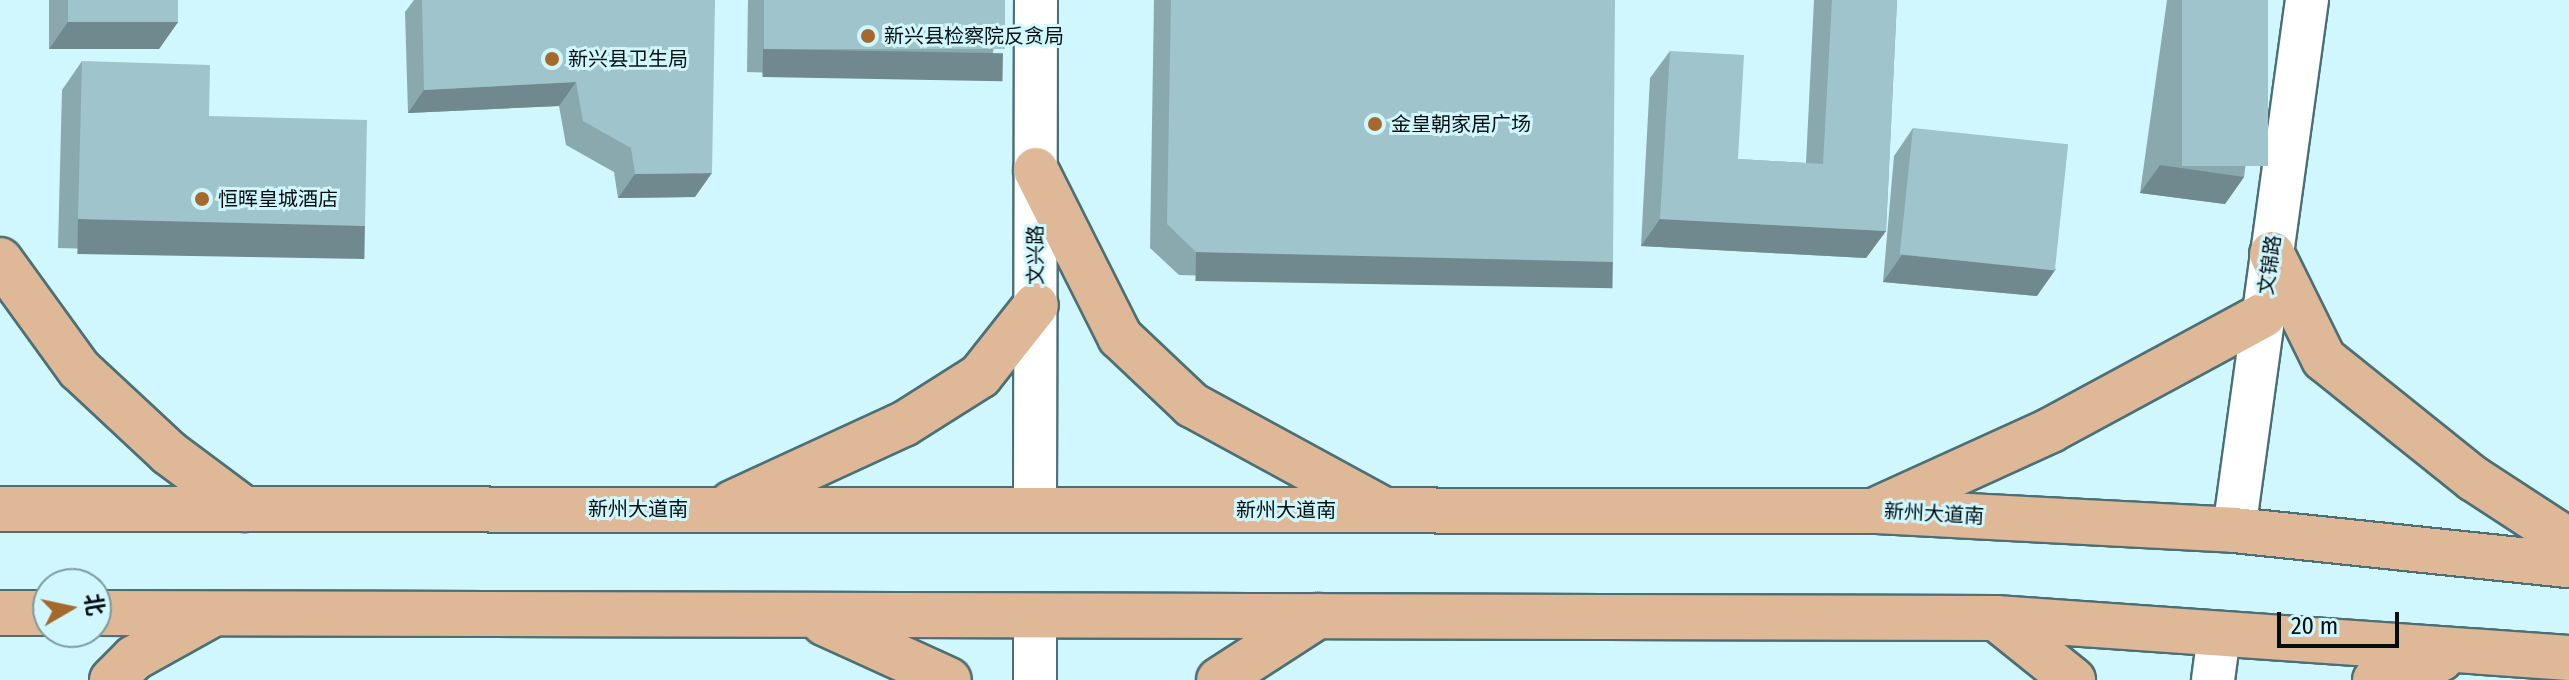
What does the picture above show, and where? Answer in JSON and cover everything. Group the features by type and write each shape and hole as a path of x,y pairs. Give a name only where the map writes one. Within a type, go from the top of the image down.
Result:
{"main road":[{"path":"1036,170 1120,337 1192,405 1384,510"},
{"path":"2272,254 2324,359 2474,479 2569,541"},
{"path":"0,260 79,369 169,453 244,509"},
{"path":"716,509 904,424 980,376 1036,305"},
{"path":"1875,511 2051,430 2264,315"},
{"name":"新州大道南","path":"0,509 1875,511 2234,530 2569,565"},
{"path":"0,613 32,613"},
{"path":"112,613 1996,618 2569,658"},
{"path":"112,680 134,658 215,613"},
{"path":"803,615 949,680"},
{"path":"1219,680 1318,616"},
{"path":"1996,618 2073,680"},
{"path":"2375,680 2467,651"}],"street":[{"name":"文兴路","path":"1035,510 1036,0"},
{"name":"文锦路","path":"2234,530 2307,0"},
{"path":"1035,615 1035,680"},
{"path":"2213,680 2219,635"}],"building":[{"path":"68,0 178,0 178,22 68,22"},
{"name":"新兴县卫生局","path":"422,0 715,0 712,173 635,174 631,148 583,121 576,82 424,90"},
{"name":"新兴县检察院反贪局","path":"764,0 1005,0 1005,49 764,49"},
{"name":"金皇朝家居广场","path":"1171,0 1615,0 1613,262 1196,252 1167,224"},
{"path":"1832,0 1897,0 1886,231 1660,219 1670,51 1744,55 1738,159 1823,164"},
{"path":"2182,0 2268,0 2268,166 2182,166"},
{"name":"恒晖皇城酒店","path":"82,61 210,65 209,116 367,120 365,226 78,219"},
{"path":"1913,128 2068,144 2055,271 1900,254"}],"place":[{"name":"新兴县检察院反贪局","path":"868,36"},
{"name":"新兴县卫生局","path":"552,59"},
{"name":"金皇朝家居广场","path":"1375,124"},
{"name":"恒晖皇城酒店","path":"202,199"}]}
